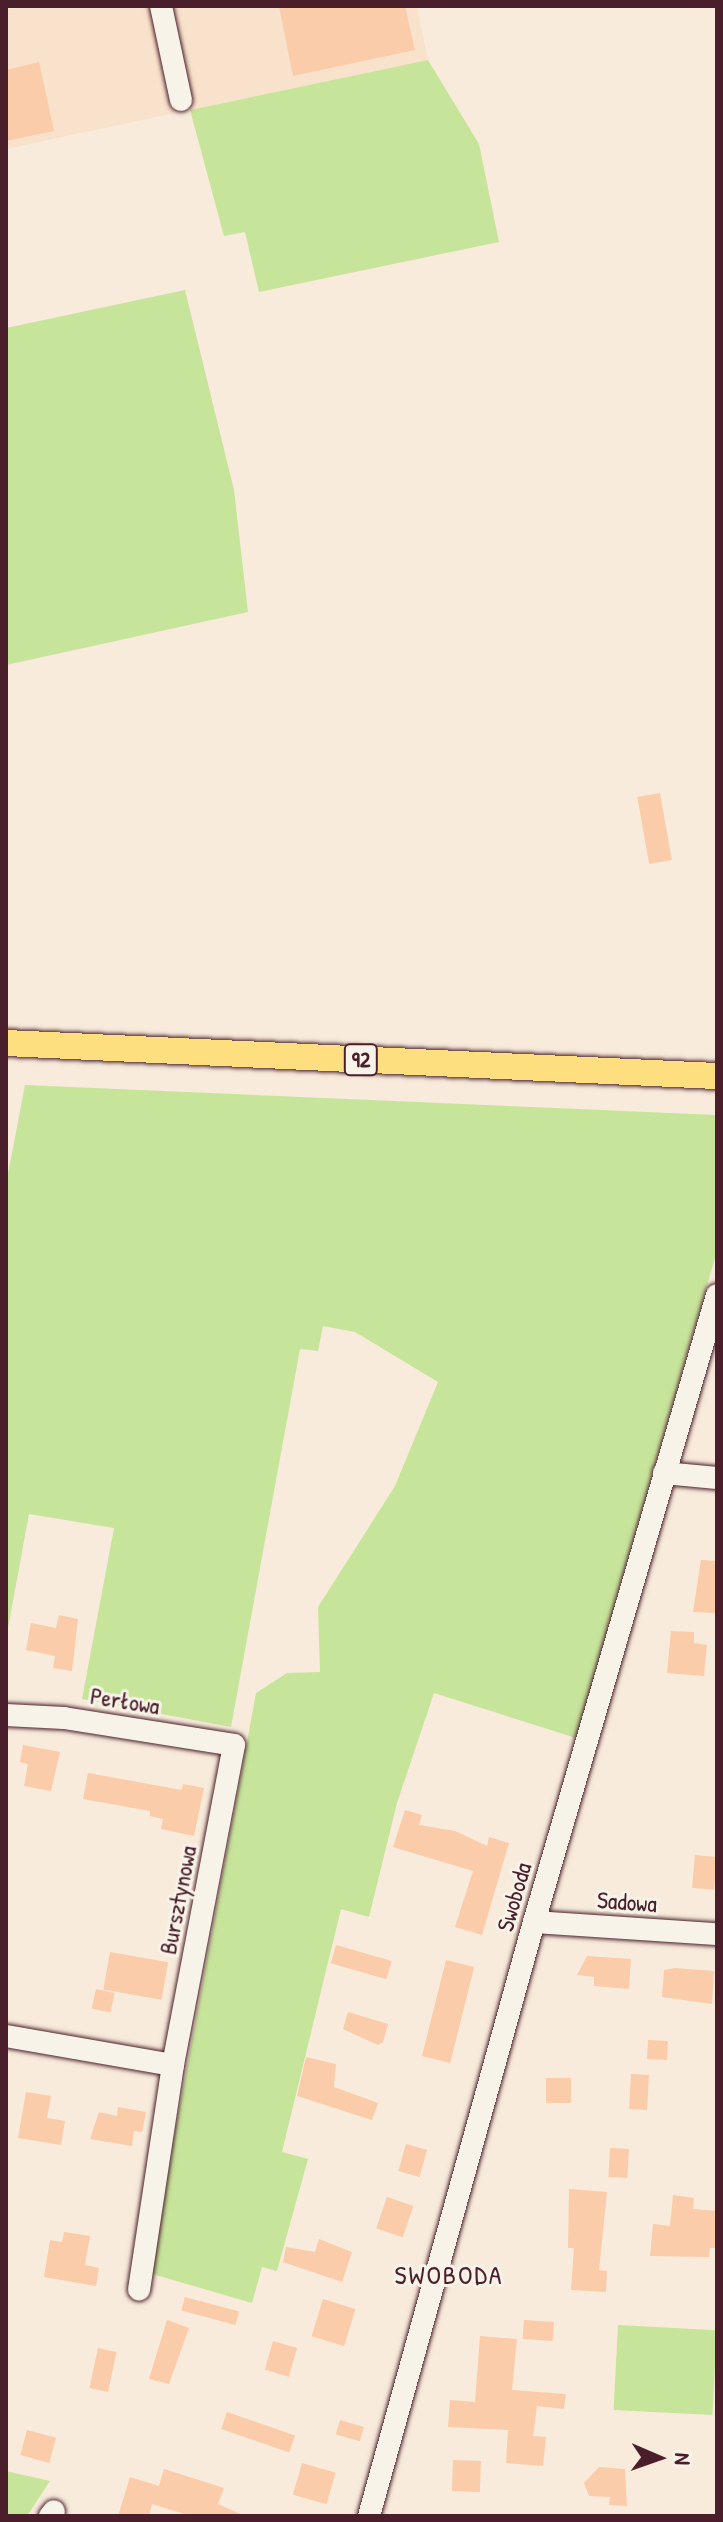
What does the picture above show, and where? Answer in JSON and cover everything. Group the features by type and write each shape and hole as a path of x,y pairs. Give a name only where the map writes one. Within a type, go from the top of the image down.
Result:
{"main road":[{"name":"92","path":"6,1043 717,1076"}],"street":[{"path":"161,6 181,100"},
{"name":"Swoboda","path":"369,2516 534,1922 717,1295"},
{"path":"664,1473 717,1478"},
{"name":"Perłowa","path":"6,1715 64,1718 234,1745"},
{"name":"Bursztynowa","path":"139,2289 173,2065 234,1745"},
{"name":"Sadowa","path":"534,1922 717,1934"},
{"path":"6,2036 173,2065"}],"shaded area":[{"path":"27,6 154,6 175,113 6,149 6,10"},
{"path":"169,6 417,6 428,60 190,110"}],"green space":[{"path":"428,60 479,144 499,242 259,292 245,232 224,236 190,110"},
{"path":"185,290 234,490 248,612 6,665 6,328"},
{"path":"25,1085 717,1115 717,1251 576,1738 434,1693 397,1803 369,1917 341,1909 282,2152 308,2159 277,2271 262,2267 252,2303 149,2273 256,1693 287,1673 320,1672 318,1607 395,1486 438,1382 355,1332 323,1326 318,1351 300,1349 231,1727 82,1699 114,1528 29,1514 6,1639 6,1184"},
{"path":"618,2325 717,2330 712,2415 614,2410"},
{"path":"6,2471 50,2481 27,2516 6,2516"}],"building":[{"path":"279,6 405,6 415,50 293,76"},
{"path":"39,62 54,131 6,141 6,70"},
{"path":"660,793 672,860 649,864 637,797"},
{"path":"701,1560 717,1561 717,1613 693,1612"},
{"path":"59,1615 78,1619 72,1671 53,1668 55,1656 26,1650 31,1623 56,1628"},
{"path":"671,1631 694,1632 694,1643 707,1645 704,1676 667,1673"},
{"path":"23,1745 60,1752 51,1791 24,1786 28,1764 20,1762"},
{"path":"88,1773 182,1790 183,1784 204,1788 194,1836 161,1829 163,1819 150,1816 150,1811 83,1799"},
{"path":"405,1810 422,1815 419,1825 455,1831 487,1846 489,1837 509,1843 482,1935 455,1927 473,1871 393,1847"},
{"path":"695,1855 717,1857 714,1890 692,1888"},
{"path":"336,1945 392,1961 387,1979 331,1963"},
{"path":"110,1952 168,1962 162,2000 103,1989"},
{"path":"587,1956 631,1959 629,1989 594,1986 594,1977 577,1975"},
{"path":"446,1960 474,1967 450,2063 422,2056"},
{"path":"664,1970 714,1971 712,2004 662,1997"},
{"path":"96,1989 115,1993 110,2013 92,2009"},
{"path":"348,2012 388,2024 383,2042 378,2045 343,2029"},
{"path":"648,2040 668,2041 667,2060 647,2059"},
{"path":"306,2057 336,2064 334,2087 378,2103 372,2120 297,2096"},
{"path":"631,2074 649,2075 647,2110 629,2109"},
{"path":"546,2078 571,2078 571,2103 546,2103"},
{"path":"26,2092 51,2096 47,2118 65,2121 61,2145 18,2138"},
{"path":"118,2107 146,2112 142,2132 134,2131 132,2146 90,2139 99,2112 117,2116"},
{"path":"406,2144 427,2150 419,2177 398,2171"},
{"path":"610,2148 629,2149 627,2178 608,2177"},
{"path":"569,2189 607,2192 599,2270 607,2271 606,2292 571,2290 574,2248 568,2248"},
{"path":"673,2195 694,2198 693,2209 717,2211 717,2248 710,2248 709,2257 650,2256 653,2224 670,2226"},
{"path":"387,2197 413,2206 403,2237 376,2228"},
{"path":"64,2232 90,2236 85,2265 99,2268 96,2286 44,2277 50,2240 62,2242"},
{"path":"319,2239 352,2252 342,2282 283,2262 286,2247 315,2252"},
{"path":"185,2297 239,2311 235,2325 181,2311"},
{"path":"323,2299 356,2309 344,2346 312,2336"},
{"path":"167,2320 189,2328 169,2384 149,2379"},
{"path":"524,2320 554,2322 553,2341 523,2339"},
{"path":"480,2336 517,2339 512,2390 566,2394 564,2409 537,2406 533,2436 546,2437 543,2466 506,2463 508,2430 448,2427 450,2400 475,2402"},
{"path":"273,2341 297,2348 289,2377 265,2370"},
{"path":"98,2348 117,2352 108,2392 89,2388"},
{"path":"227,2412 295,2435 289,2452 221,2429"},
{"path":"340,2420 364,2427 360,2441 336,2434"},
{"path":"27,2430 56,2438 49,2463 20,2455"},
{"path":"453,2460 481,2461 480,2492 452,2491"},
{"path":"302,2463 336,2473 327,2504 293,2495"},
{"path":"599,2467 625,2469 627,2506 609,2505 610,2497 589,2496 584,2483"},
{"path":"164,2469 224,2488 218,2504 245,2516 191,2516 152,2504 149,2516 118,2516 130,2477 159,2486"}],"district":[{"name":"SWOBODA","path":"449,2275"}]}
